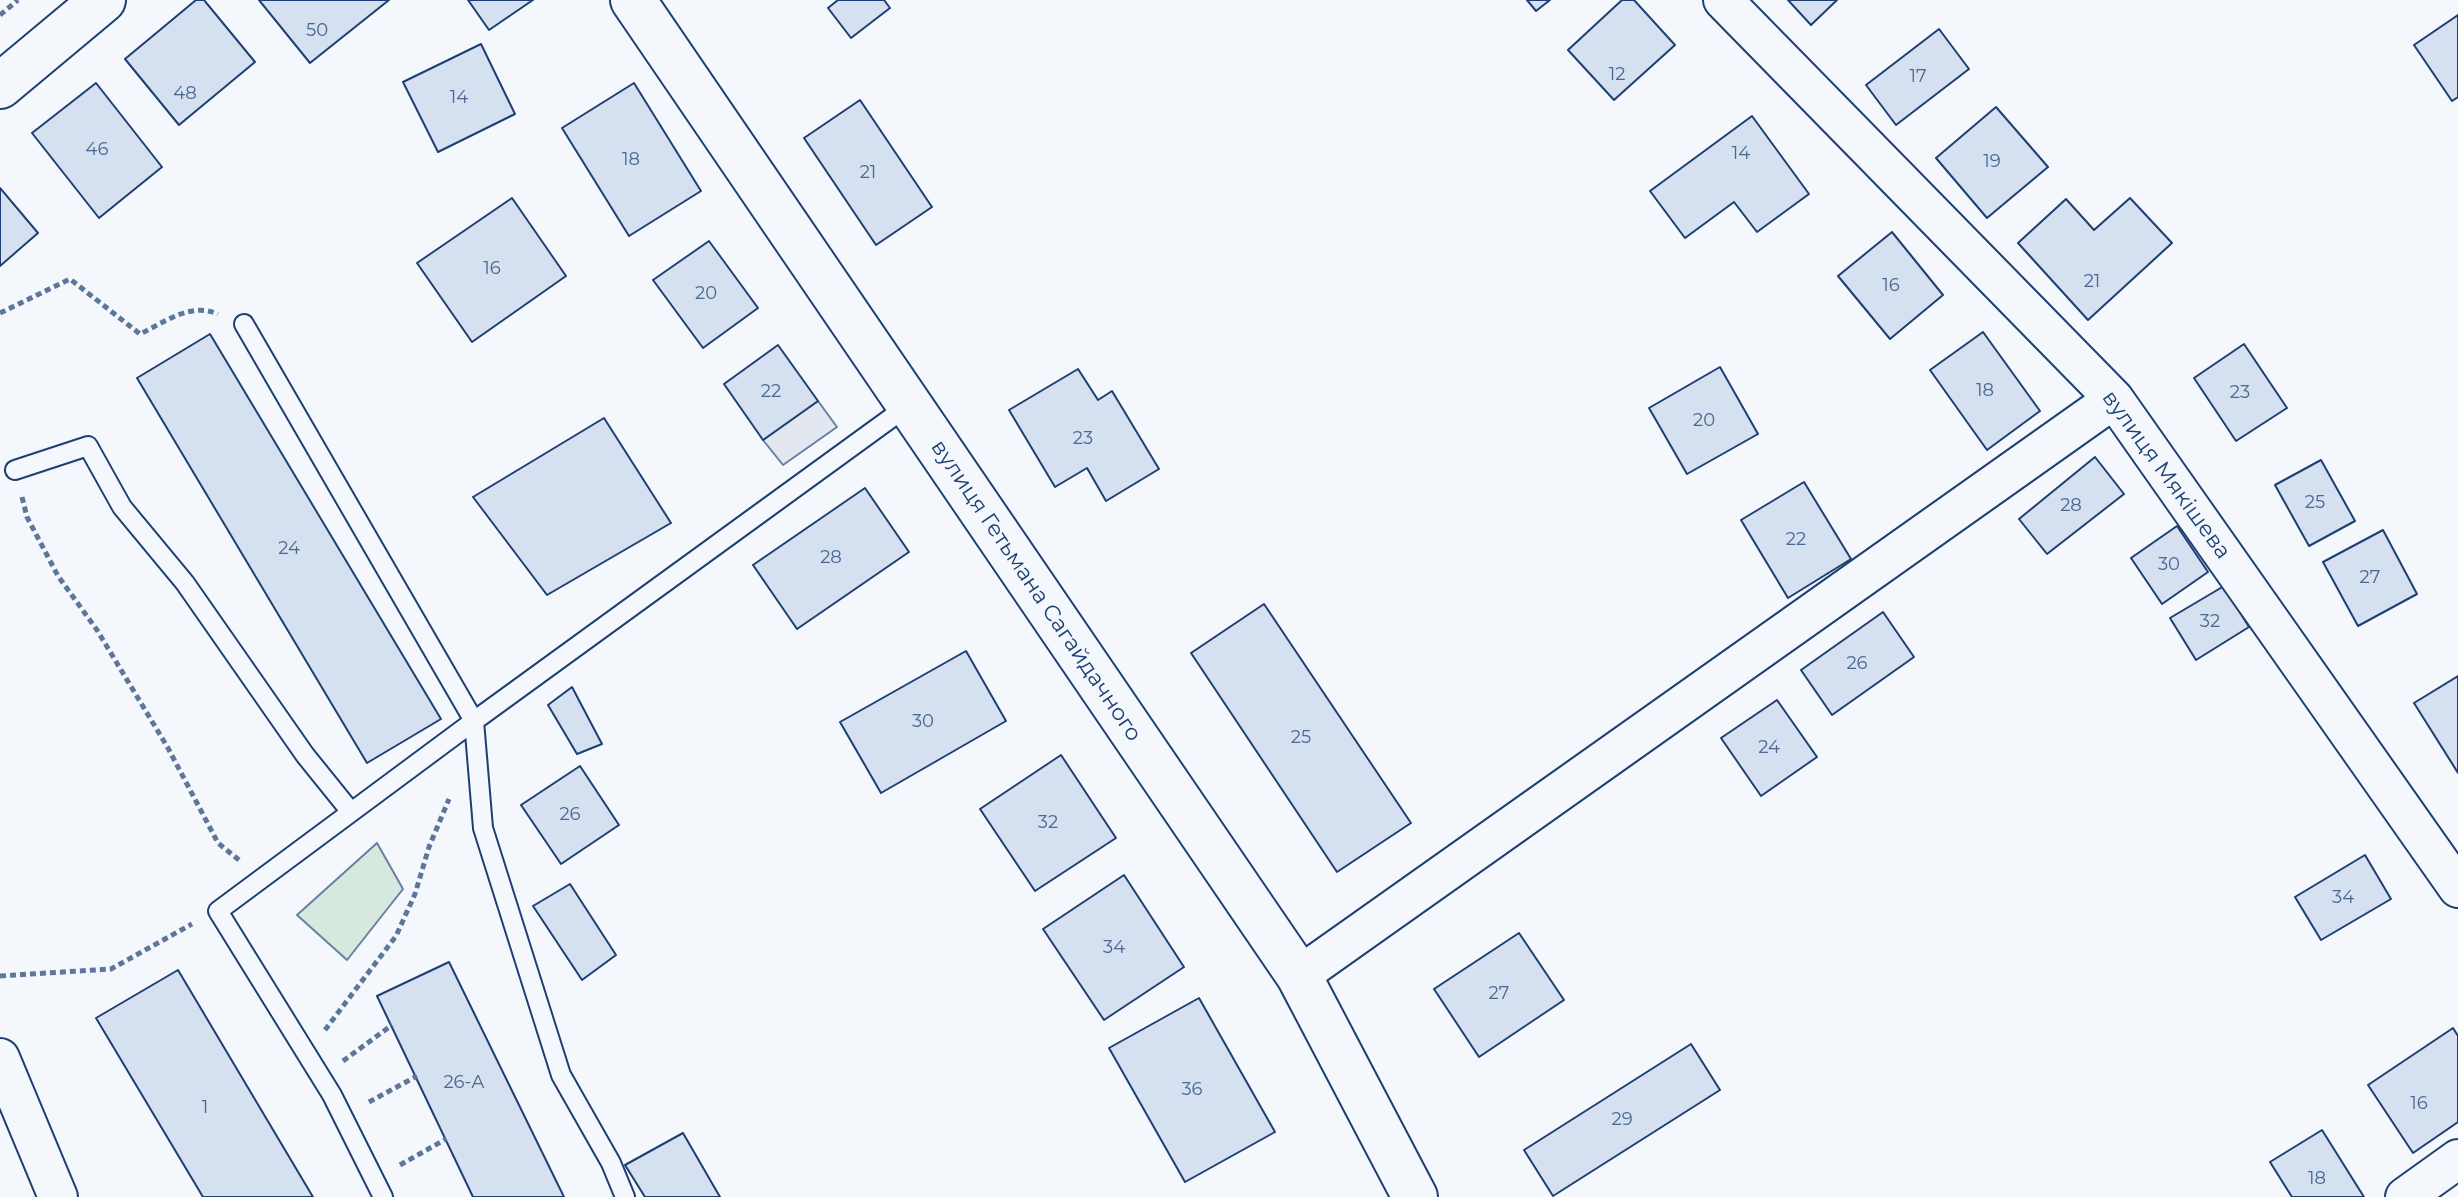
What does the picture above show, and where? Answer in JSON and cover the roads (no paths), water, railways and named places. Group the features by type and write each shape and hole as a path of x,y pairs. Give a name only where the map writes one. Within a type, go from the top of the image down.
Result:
{"main road":[{"path":"0,86 103,0"},
{"name":"вулиця Гетьмана Сагайдачного","path":"633,0 1299,976 1415,1197"}],"street":[{"name":"вулиця Мякішева","path":"1723,0 2114,399 2458,888"},
{"path":"1299,976 2114,399"},
{"path":"0,1058 58,1197"},
{"path":"2405,1197 2458,1159"}],"lane":[{"path":"244,324 474,721 483,828 561,1075 611,1163 625,1197"},
{"path":"383,1197 332,1095 218,911 909,405"},
{"path":"15,470 88,446 122,507 185,583 305,755 351,812"}]}
